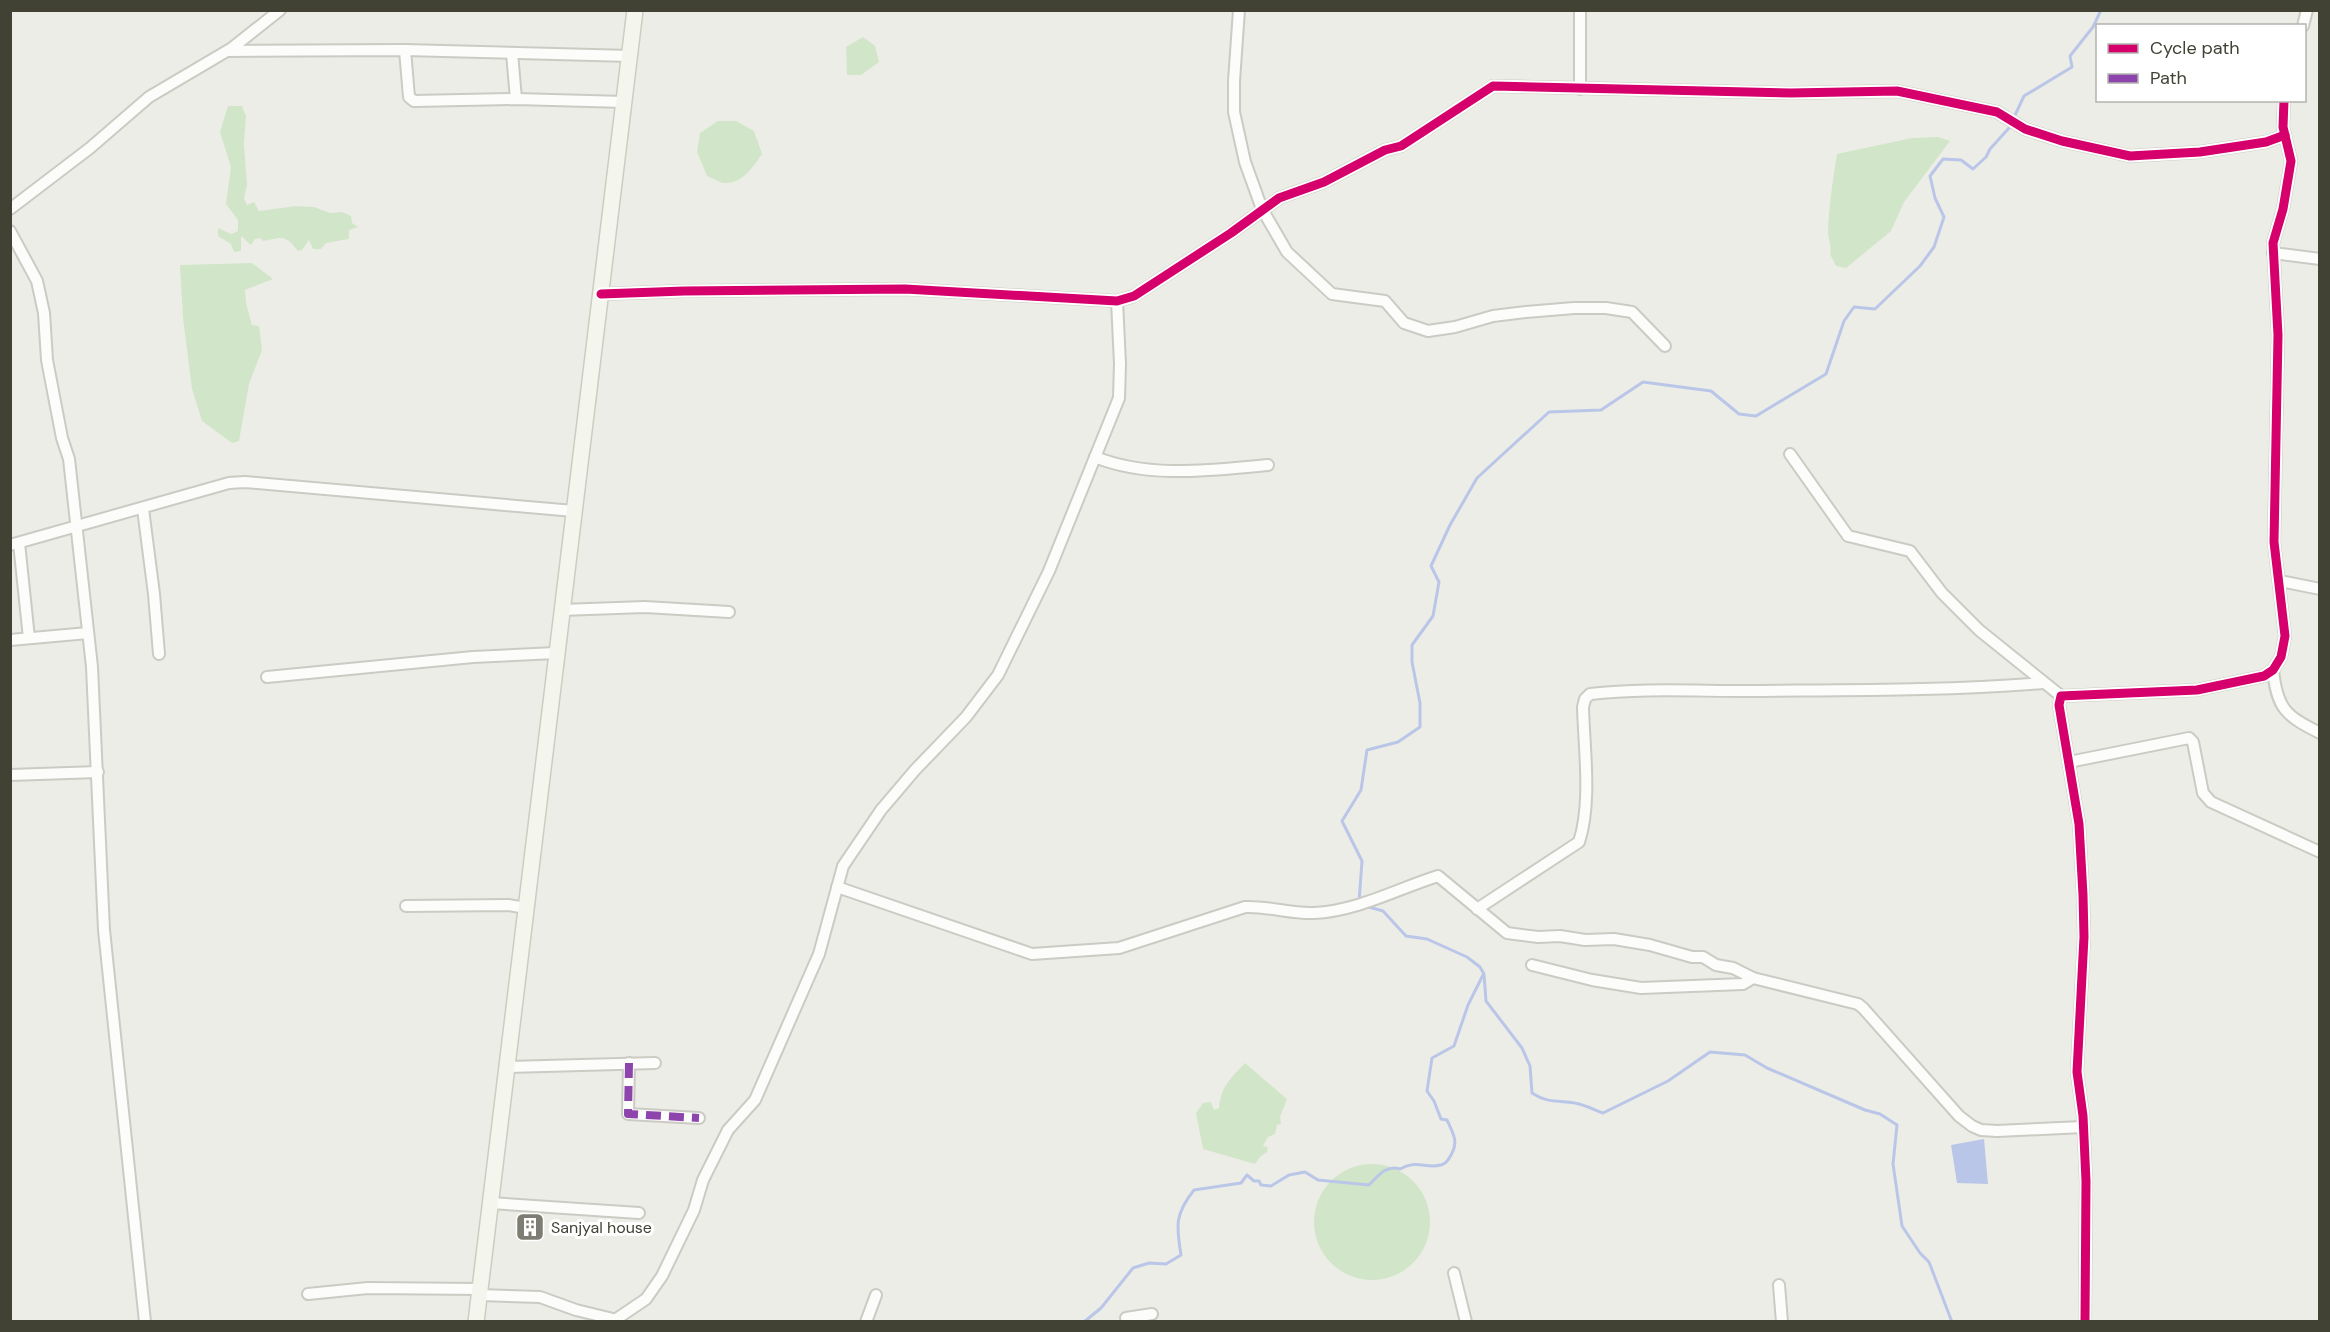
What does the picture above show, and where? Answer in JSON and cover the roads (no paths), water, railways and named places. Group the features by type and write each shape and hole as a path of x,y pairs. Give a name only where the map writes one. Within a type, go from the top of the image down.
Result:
{"street":[{"path":"10,209 90,148 149,97 228,51 280,10"},
{"path":"476,1322 635,10"},
{"path":"1239,10 1234,112 1245,162 1262,209 1287,252 1332,294 1385,301 1404,323 1428,331 1455,327 1493,316 1526,312 1574,308 1606,308 1632,312 1665,346"},
{"path":"1580,10 1580,89"},
{"path":"228,51 405,50 631,56"},
{"path":"405,50 412,100 516,99 625,102"},
{"path":"512,53 516,99"},
{"path":"601,294 905,289 1116,301 1134,296 1231,233 1279,198 1324,182 1385,150 1401,146 1493,86 1791,93 1897,91 1997,112 2025,129 2062,141 2130,156 2200,152 2266,142 2285,135"},
{"path":"1790,454 1848,536 1910,551 1942,593 1979,630 2061,696 2197,690 2264,676 2273,670 2281,657 2285,636 2274,542 2278,335 2273,253 2273,243 2283,209 2291,161 2285,135 2284,102"},
{"path":"10,231 36,281 44,313 46,360 62,438 69,459 88,633 98,772 104,930 145,1322"},
{"path":"2273,253 2319,259"},
{"path":"308,1294 368,1288 479,1292 540,1297 613,1320 646,1299 662,1276 694,1210 703,1180 728,1130 754,1100 819,954 843,866 881,810 915,770 966,717 998,675 1049,571 1119,398 1120,364 1116,301"},
{"path":"1095,457 1115,465 1153,470 1183,471 1268,465"},
{"path":"29,638 15,544 229,483 245,482 574,511"},
{"path":"143,509 159,654"},
{"path":"2280,581 2319,589"},
{"path":"561,610 645,607 729,612"},
{"path":"10,640 88,633"},
{"path":"267,677 472,657 556,653"},
{"path":"2273,670 2275,691 2282,707 2300,723 2319,733"},
{"path":"1477,909 1578,842 1583,829 1585,785 1583,707 1585,699 1590,694 1637,691 1877,690 1994,687 2043,683"},
{"path":"2061,696 2059,705 2079,824 2082,884 2084,937 2077,1072 2083,1127 2087,1264 2085,1322"},
{"path":"2069,762 2189,738 2193,742 2206,798 2319,852"},
{"path":"10,775 98,772"},
{"path":"837,887 1032,954 1119,948 1245,907 1263,906 1291,913 1316,913 1346,909 1438,876 1507,933 1585,940 1614,939 1650,945 1692,957 1703,957 1716,965 1733,968 1753,978 1808,993 1839,998 1863,1008 1959,1116 1981,1130 2083,1127"},
{"path":"406,906 508,905 525,908"},
{"path":"1532,965 1592,980 1641,988 1743,984 1753,978"},
{"path":"506,1067 655,1063"},
{"path":"629,1064 628,1114 699,1118"},
{"path":"490,1203 639,1213"},
{"path":"1454,1273 1466,1322"},
{"path":"1779,1285 1782,1322"},
{"path":"866,1322 876,1295"},
{"path":"1126,1317 1152,1314"}],"water":[{"path":"1984,1139 1988,1184 1957,1183 1951,1145"}],"waterway":[{"path":"1359,902 1362,861 1342,821 1361,790 1367,750 1398,742 1420,727 1420,703 1412,662 1412,645 1433,616 1439,582 1431,566 1450,525 1477,478 1549,412 1601,410 1643,382 1711,391 1739,414 1756,416 1826,374 1844,321 1854,307 1875,309 1920,266 1934,247 1944,217 1935,198 1930,176 1943,159 1961,160 1973,169 1986,157 1990,149 2009,128 2024,96 2072,67 2070,56 2093,27 2101,10"},
{"path":"1365,906 1383,911 1406,936 1427,939 1467,957 1480,967 1484,974 1486,1001 1522,1048 1530,1066 1532,1093 1538,1097 1579,1104 1603,1113 1668,1081 1710,1052 1745,1055 1767,1068 1865,1110 1880,1114 1897,1125 1893,1164 1902,1226 1920,1253 1929,1262 1952,1322"},
{"path":"1084,1322 1101,1308 1133,1268 1149,1263 1166,1264 1181,1255 1178,1220 1183,1206 1194,1190 1241,1183 1247,1175 1254,1181 1259,1181 1261,1185 1271,1186 1289,1175 1305,1172 1318,1180 1369,1185 1382,1172 1390,1168 1400,1169 1417,1164 1435,1166 1446,1162 1455,1142 1447,1120 1441,1119 1427,1091 1432,1058 1454,1046 1468,1005 1483,975"}],"place":[{"name":"Sanjyal house","path":"530,1227"}]}
